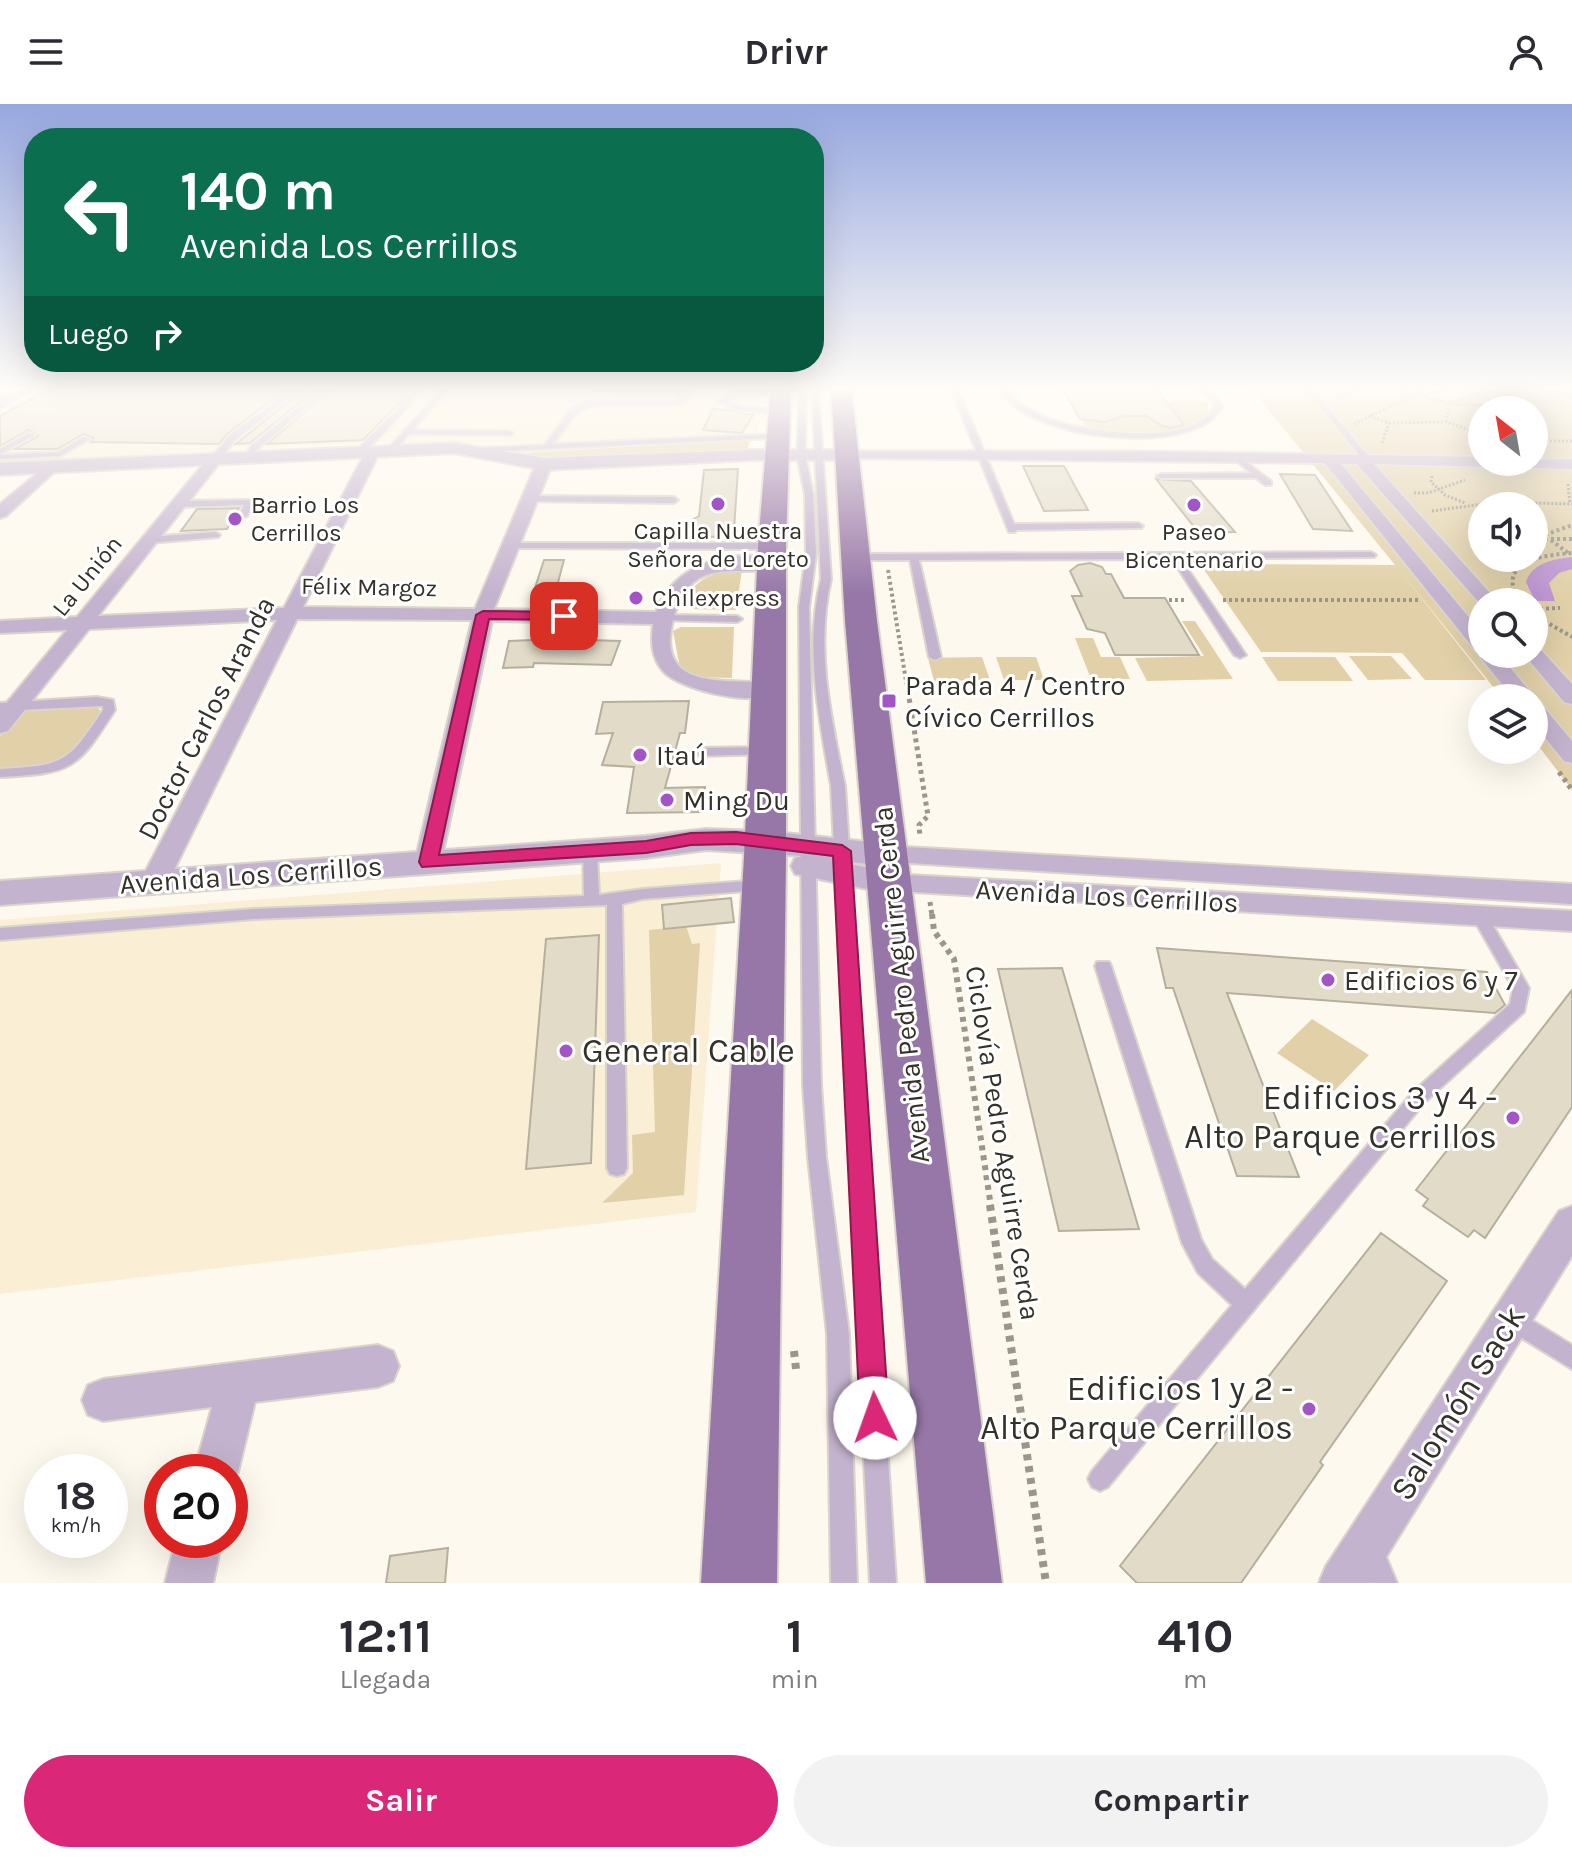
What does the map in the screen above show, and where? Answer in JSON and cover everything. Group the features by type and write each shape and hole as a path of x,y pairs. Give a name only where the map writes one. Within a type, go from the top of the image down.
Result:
{"main road":[{"path":"739,1583 782,859 767,751 772,555 784,455"},
{"name":"Avenida Pedro Aguirre Cerda","path":"833,455 871,557 885,868 964,1583"}],"street":[{"path":"0,469 302,455"},
{"name":"Doctor Carlos Aranda","path":"154,882 372,455"},
{"path":"496,455 516,461 579,455"},
{"path":"986,455 1361,459 1446,461 1468,465"},
{"path":"428,862 483,615 545,456"},
{"name":"La Unión","path":"0,726 8,707 83,623 215,459"},
{"path":"1329,459 1468,629"},
{"path":"1361,459 1476,588"},
{"path":"1548,465 1572,464"},
{"path":"0,513 51,467"},
{"path":"769,690 712,687 680,675 664,653 661,630 668,605 683,584 713,556 772,555"},
{"name":"Félix Margoz","path":"0,627 291,612 663,618"},
{"path":"1499,668 1513,684"},
{"path":"1546,668 1572,697"},
{"path":"1548,727 1572,756"},
{"name":"Avenida Los Cerrillos","path":"0,893 646,847 1572,921"},
{"name":"Avenida Los Cerrillos","path":"885,868 1572,894"},
{"name":"Salomón Sack","path":"1343,1583 1572,1223"},
{"path":"103,1400 378,1366"},
{"path":"221,1454 239,1383"},
{"path":"189,1583 195,1558"}],"lane":[{"path":"215,459 218,455"},
{"path":"788,455 809,494 811,553 782,859 838,1334 844,1583"},
{"path":"833,455 826,579 819,609 821,696 838,786 885,868 883,1583"},
{"path":"983,455 1011,529 1138,526"},
{"path":"1361,459 1363,455"},
{"path":"1237,457 1268,483"},
{"path":"1160,471 1197,476 1259,475"},
{"path":"529,499 674,500"},
{"path":"178,504 250,502 244,514"},
{"path":"149,540 215,535"},
{"path":"509,546 713,556"},
{"path":"871,557 1371,555"},
{"path":"1175,556 1240,655"},
{"path":"914,557 935,657"},
{"name":"Félix Margoz","path":"663,618 737,619"},
{"path":"0,773 66,766 81,754 109,710 109,703 8,707"},
{"path":"696,752 767,751"},
{"path":"590,851 592,901"},
{"path":"0,934 254,914 614,900 782,859"},
{"path":"614,900 617,1168"},
{"path":"1100,1479 1419,1097 1518,1007 1521,988 1480,916"},
{"path":"1103,966 1192,1243 1205,1266 1246,1304"},
{"path":"1511,1319 1572,1358"},
{"path":"1368,1544 1384,1583"}],"path":[{"path":"1446,461 1432,475 1431,482 1437,489 1468,504"},
{"path":"1409,493 1428,493 1468,474"},
{"path":"1548,504 1571,504 1568,484"},
{"path":"1427,512 1468,504"},
{"path":"1548,534 1572,525"},
{"path":"1550,539 1572,539"},
{"path":"1550,539 1570,553"},
{"path":"1510,588 1513,574 1527,562 1570,553"},
{"name":"Ciclovía Pedro Aguirre Cerda","path":"871,557 928,816 885,868 954,959 1046,1583"},
{"path":"1169,600 1426,600"},
{"path":"1548,608 1560,608"},
{"path":"1548,623 1572,637"}],"shaded area":[{"path":"0,455 134,455 0,462"},
{"path":"510,455 721,455 551,462"},
{"path":"1305,455 1468,455 1468,476 1548,476 1548,455 1572,455 1572,790 1548,758 1548,684 1491,684 1478,668 1548,668 1548,588 1468,588 1468,656 1397,567 1468,657 1468,668 1477,668 1486,680 1425,680 1402,653 1261,652 1200,564 1395,565"},
{"path":"1572,557 1572,569 1559,573 1549,583 1555,601 1548,601 1548,588 1529,588 1526,582 1532,572 1548,572 1548,562"},
{"path":"742,570 736,610 691,609 683,602 695,586 708,577"},
{"path":"1182,621 1195,621 1233,679 1147,681 1135,658 1204,656"},
{"path":"681,627 734,627 732,678 697,677 680,668 673,631"},
{"path":"1075,638 1093,638 1101,657 1120,657 1130,679 1091,679"},
{"path":"1349,656 1391,656 1412,679 1368,680"},
{"path":"982,657 990,680 934,681 928,658"},
{"path":"996,657 1036,657 1044,680 1004,680"},
{"path":"1262,657 1335,657 1353,681 1278,681"},
{"path":"96,706 102,712 70,758 53,765 0,768 0,736 21,710"},
{"path":"721,863 696,1212 0,1294 0,920"},
{"path":"686,926 692,944 700,943 684,1195 602,1203 633,1173 632,1135 655,1132 649,930"},
{"path":"1312,1019 1369,1055 1334,1091 1277,1053"}],"building":[{"path":"1023,466 1064,466 1088,510 1044,511"},
{"path":"738,469 734,530 695,540 683,525 699,516 704,470"},
{"name":"Paseo Bicentenario","path":"1280,474 1315,475 1352,531 1313,529"},
{"name":"Paseo Bicentenario","path":"1156,479 1191,481 1235,532 1199,533"},
{"name":"Barrio Los Cerrillos","path":"239,508 227,529 181,531 197,509"},
{"path":"544,560 564,560 554,597 532,597"},
{"path":"1090,563 1111,574 1124,598 1165,598 1199,655 1115,655 1105,633 1087,629 1072,596 1082,596 1070,571 1078,565"},
{"path":"509,641 620,641 611,665 534,663 533,667 503,668"},
{"path":"689,701 685,733 680,733 665,788 705,787 704,812 627,813 634,767 602,765 613,733 596,734 603,702"},
{"path":"731,898 734,922 664,929 662,905"},
{"name":"General Cable","path":"599,935 591,1163 526,1169 546,939"},
{"path":"1157,948 1487,972 1505,1005 1495,1013 1227,993 1299,1177 1237,1176 1173,988 1166,988"},
{"path":"1062,968 1139,1229 1059,1231 998,969"},
{"name":"Edificios 3 y 4 - Alto Parque Cerrillos","path":"1572,990 1572,1107 1485,1238 1474,1230 1468,1237 1423,1206 1428,1199 1416,1190"},
{"name":"Edificios 1 y 2 - Alto Parque Cerrillos","path":"1381,1233 1447,1281 1320,1462 1323,1465 1241,1583 1137,1583 1120,1566"},
{"path":"448,1548 445,1583 386,1583 390,1556"}],"place":[{"name":"Capilla Nuestra Señora de Loreto","path":"718,504"},
{"name":"Paseo Bicentenario","path":"1194,505"},
{"name":"Barrio Los Cerrillos","path":"235,519"},
{"name":"Chilexpress","path":"636,598"},
{"name":"Parada 4 / Centro Cívico Cerrillos","path":"889,701"},
{"name":"Itaú","path":"640,755"},
{"name":"Ming Du","path":"667,800"},
{"name":"Edificios 6 y 7","path":"1328,980"},
{"name":"General Cable","path":"566,1051"},
{"name":"Edificios 3 y 4 - Alto Parque Cerrillos","path":"1513,1118"},
{"name":"Edificios 1 y 2 - Alto Parque Cerrillos","path":"1309,1409"}],"route":[{"path":"564,616 483,615 428,862 646,847 691,839 736,838 842,851 875,1418"}]}
